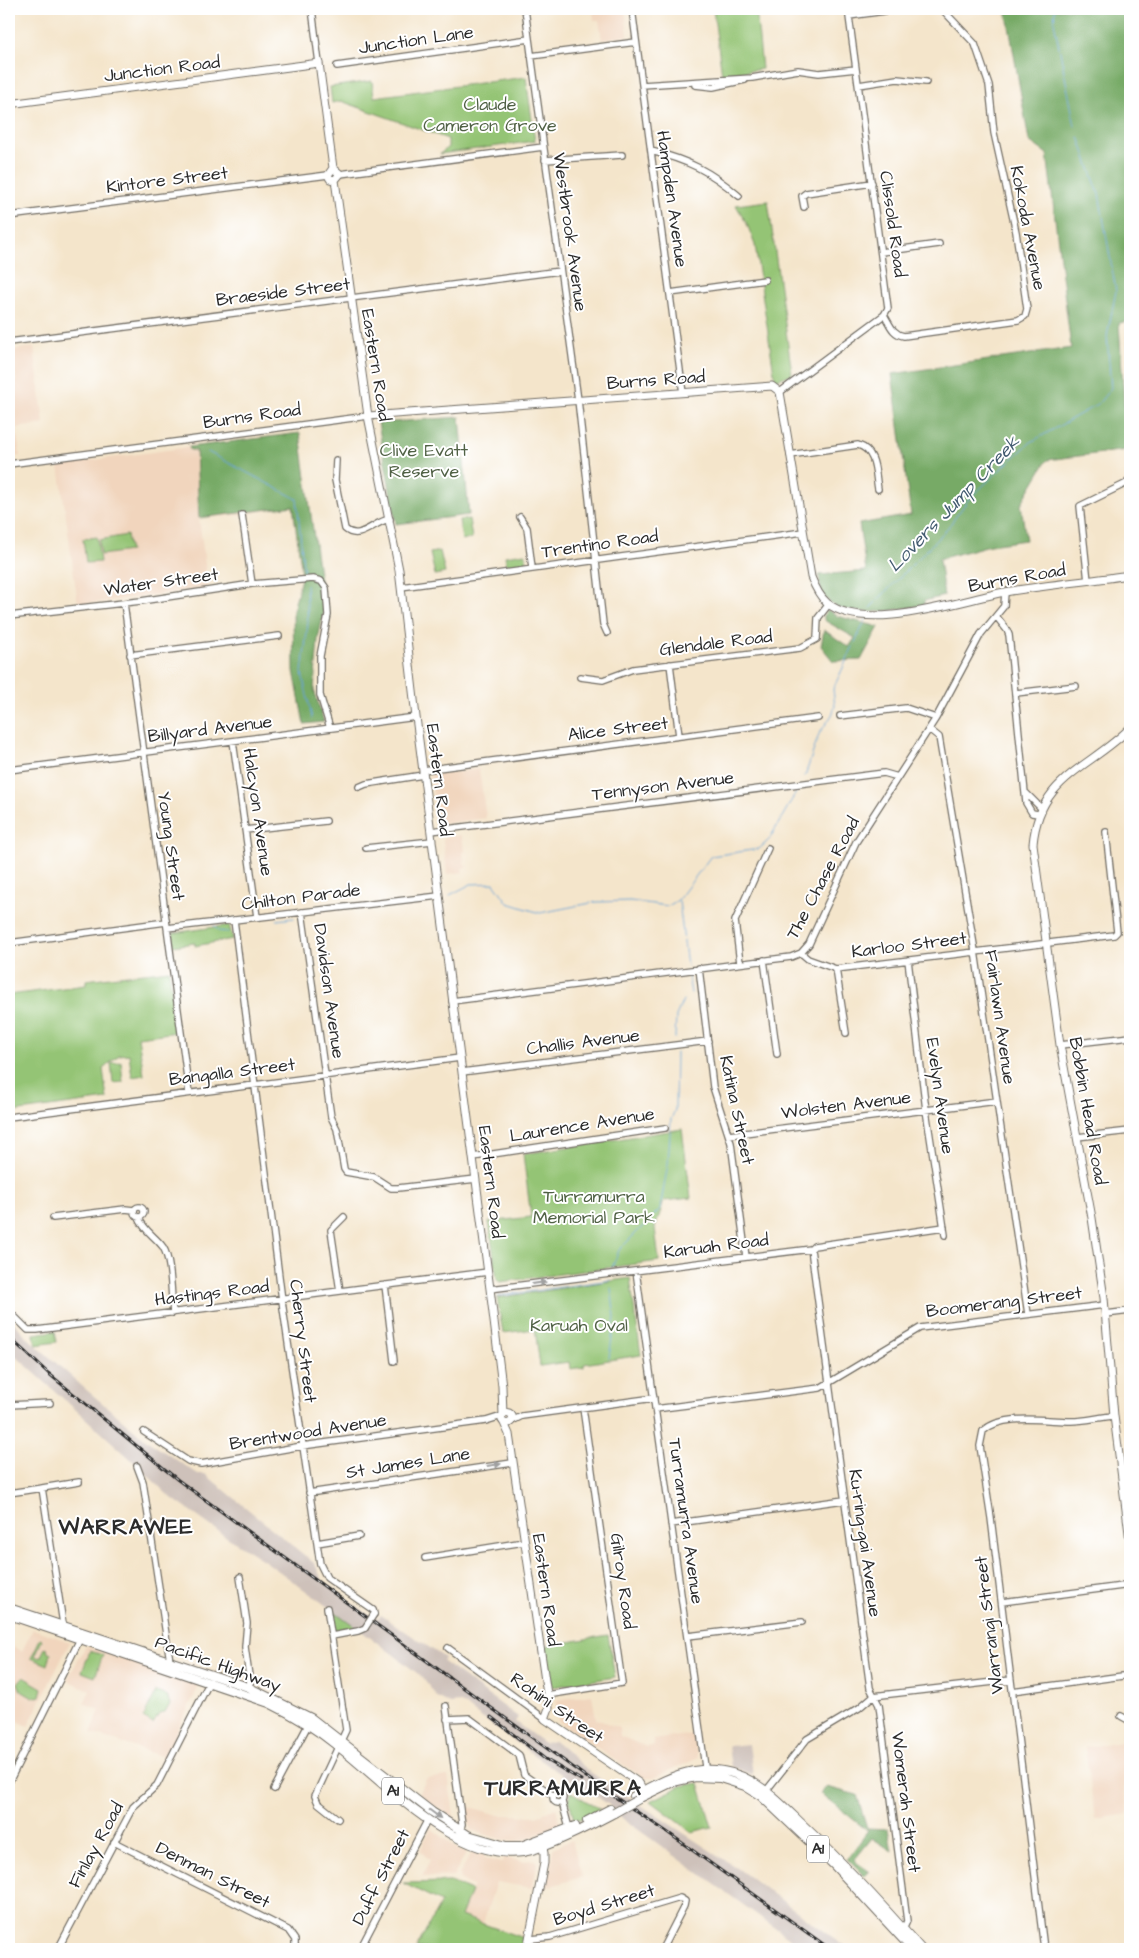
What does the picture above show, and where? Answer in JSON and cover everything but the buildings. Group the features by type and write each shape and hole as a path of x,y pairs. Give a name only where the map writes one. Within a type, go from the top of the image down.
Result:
{"highway":[{"name":"Pacific Highway","path":"9,1608 80,1638 210,1681 269,1703 340,1744 432,1812 459,1835"},
{"name":"Pacific Highway","path":"9,1615 64,1630 248,1687 311,1718 428,1819 478,1847 506,1852 522,1852 612,1811 641,1795 682,1779 721,1770 742,1776 766,1791 850,1869 921,1949"},
{"name":"Pacific Highway","path":"706,1773 734,1781 761,1796 845,1875 912,1949"},
{"name":"Pacific Highway","path":"542,1843 569,1828 612,1811"}],"main road":[{"name":"Junction Road","path":"9,104 319,63"},
{"path":"319,63 333,168 328,175 330,179 337,177 338,170 333,168"},
{"name":"Eastern Road","path":"337,177 351,298 368,416 392,529 401,587 512,1463 549,1710 545,1719"},
{"name":"Burns Road","path":"368,416 772,386 780,392"},
{"path":"780,392 811,577 818,592 829,604"},
{"name":"Burns Road","path":"829,604 851,613 906,614 1004,592 1130,575"},
{"name":"Bobbin Head Road","path":"1130,728 1066,778 1039,811 1034,831 1033,861 1060,1045 1105,1305 1114,1416 1130,1541"},
{"name":"Rohini Street","path":"545,1719 639,1783 641,1795"},
{"path":"527,1949 531,1939 544,1863 542,1843"}],"street":[{"path":"312,9 319,63"},
{"name":"Westbrook Avenue","path":"525,9 578,400 604,624 607,633"},
{"path":"632,10 652,9"},
{"path":"848,12 899,9"},
{"name":"Kokoda Avenue","path":"884,316 892,329 897,334 904,336 1018,320 1024,316 1027,309 1016,232 994,133 989,85 975,44 942,9"},
{"name":"Hampden Avenue","path":"632,10 683,393"},
{"name":"Clissold Road","path":"848,12 888,302 884,316"},
{"name":"Junction Lane","path":"337,66 529,39"},
{"path":"531,56 636,42"},
{"path":"642,85 679,83 713,87 798,70 819,73 856,69"},
{"path":"859,85 897,79 926,82"},
{"path":"337,177 543,147"},
{"path":"651,151 690,162 715,176 739,196"},
{"path":"545,160 622,156"},
{"name":"Kintore Street","path":"9,216 328,175"},
{"path":"804,208 802,196 806,193 872,184"},
{"path":"881,252 939,244"},
{"name":"Braeside Street","path":"9,342 560,271"},
{"path":"670,293 766,280"},
{"path":"780,392 884,316"},
{"name":"Burns Road","path":"9,464 368,416"},
{"path":"790,455 858,445 863,446 872,455 878,489"},
{"path":"336,460 335,480 346,529 354,534 360,534 378,523 390,519"},
{"path":"1088,581 1080,506 1127,483 1130,478"},
{"path":"242,515 252,584"},
{"path":"520,517 527,528 532,568"},
{"path":"378,523 385,524 392,529"},
{"name":"Trentino Road","path":"401,587 803,532"},
{"name":"Water Street","path":"9,616 124,603 252,584 318,579 326,588 328,603 328,615 320,656 319,689 330,728"},
{"name":"The Chase Road","path":"452,1001 791,957 801,953 809,944 856,842 930,729 981,634 1004,606 1004,592"},
{"name":"Young Street","path":"124,603 189,1093"},
{"name":"Glendale Road","path":"580,677 603,680 631,669 806,646 817,639 818,618 829,604"},
{"path":"996,616 1009,635 1026,793 1039,811"},
{"path":"130,655 279,636"},
{"path":"670,664 679,736"},
{"path":"1016,693 1076,686"},
{"path":"840,716 906,708 936,718"},
{"name":"Billyard Avenue","path":"10,770 416,717"},
{"name":"Alice Street","path":"359,787 423,772 818,718"},
{"name":"Fairlawn Avenue","path":"930,729 939,737 975,951 1028,1314"},
{"name":"Halcyon Avenue","path":"233,741 256,917"},
{"path":"9,751 10,770"},
{"name":"Tennyson Avenue","path":"431,831 884,773 898,777"},
{"path":"245,830 326,821"},
{"name":"Karloo Street","path":"836,969 1045,942 1109,936 1117,932 1106,832"},
{"path":"366,848 432,841"},
{"path":"740,963 735,921 768,848"},
{"name":"Chilton Parade","path":"9,943 166,925 234,920 439,896"},
{"name":"Davidson Avenue","path":"302,912 331,1118 337,1129 344,1169 346,1172 374,1177 385,1185 398,1188 476,1179"},
{"name":"Cherry Street","path":"234,920 302,1446 317,1543 324,1573 373,1610 374,1614 365,1628 332,1636"},
{"path":"801,953 808,959 836,969 846,1033"},
{"path":"764,960 778,1054"},
{"name":"Evelyn Avenue","path":"908,960 926,1110 946,1235"},
{"name":"Katina Street","path":"700,968 713,1087 729,1134 746,1257"},
{"path":"1060,1045 1130,1037"},
{"name":"Challis Avenue","path":"462,1072 708,1041"},
{"name":"Bangalla Street","path":"9,1117 460,1058"},
{"name":"Wolsten Avenue","path":"729,1134 997,1100"},
{"name":"Laurence Avenue","path":"473,1157 665,1128"},
{"path":"1077,1137 1130,1131"},
{"path":"52,1218 125,1208 134,1210 144,1207 144,1214 139,1218"},
{"path":"134,1210 134,1215 139,1218 146,1231 166,1251 173,1313"},
{"path":"340,1292 331,1230 344,1217"},
{"name":"Karuah Road","path":"490,1289 811,1249 814,1246 944,1227"},
{"name":"Ku-ring-gai Avenue","path":"811,1249 870,1688 873,1696"},
{"name":"Turramurra Avenue","path":"636,1271 706,1773"},
{"name":"Hastings Road","path":"9,1311 28,1330 283,1300 488,1272"},
{"path":"385,1285 394,1361"},
{"name":"Boomerang Street","path":"655,1408 820,1388 920,1328 1105,1305"},
{"path":"1106,1314 1130,1311"},
{"name":"Brentwood Avenue","path":"144,1432 188,1461 201,1464 302,1446 654,1398"},
{"path":"9,1405 50,1403"},
{"name":"Gilroy Road","path":"547,1695 622,1683 583,1408"},
{"name":"Warrangi Street","path":"1044,1949 1002,1602 980,1446 983,1432 996,1424 1036,1419 1072,1421 1114,1416"},
{"name":"St James Lane","path":"309,1494 512,1463"},
{"path":"137,1466 143,1482 170,1662"},
{"path":"9,1493 79,1482"},
{"path":"42,1488 64,1630"},
{"path":"672,1524 844,1500"},
{"path":"317,1543 359,1536"},
{"path":"426,1558 524,1542"},
{"path":"240,1577 247,1623 245,1647 250,1683 248,1687"},
{"path":"1002,1602 1130,1584"},
{"path":"327,1608 346,1730 315,1796 321,1806 338,1819"},
{"path":"688,1636 802,1622"},
{"path":"9,1782 80,1638"},
{"name":"Rohini Street","path":"448,1648 545,1719"},
{"path":"1012,1691 1130,1675"},
{"path":"766,1791 807,1739 859,1708 873,1696 1011,1680"},
{"name":"Finlay Road","path":"58,1949 133,1807 157,1786 210,1681"},
{"name":"Womerah Street","path":"873,1696 879,1705 907,1921 903,1930"},
{"path":"446,1706 462,1824 459,1835"},
{"path":"1121,1716 1130,1721"},
{"path":"448,1719 466,1717 476,1722 520,1754 524,1775 554,1796 556,1802 562,1802 569,1828"},
{"path":"274,1789 308,1725"},
{"name":"Duff Street","path":"360,1949 428,1819"},
{"name":"Denman Street","path":"114,1842 288,1930 295,1940 295,1949"},
{"name":"Boyd Street","path":"531,1939 550,1937 680,1898 685,1901 684,1906 662,1949"},
{"path":"896,1921 905,1913"}],"shaded area":[{"path":"593,9 625,9 628,35 602,40 599,20 594,20"},
{"path":"34,347 44,424 16,428 20,456 9,457 9,382 16,381 12,350"},
{"path":"189,447 190,450 196,450 284,507 242,515 199,518 208,588 78,605 59,465"},
{"path":"479,769 486,818 441,824 437,822 430,775"},
{"path":"461,835 465,851 463,852 464,863 467,867 462,868 463,872 447,874 443,840 446,837"},
{"path":"9,1317 28,1338 149,1442 198,1474 205,1474 315,1564 323,1582 368,1614 378,1618 381,1615 445,1658 443,1662 518,1717 515,1722 544,1743 555,1741 590,1772 737,1868 849,1949 805,1949 622,1818 608,1804 552,1768 461,1703 450,1704 436,1696 422,1677 394,1655 265,1561 222,1534 169,1496 133,1461 9,1350"},
{"path":"33,1629 70,1642 28,1726 13,1719 9,1713 9,1676 14,1666 9,1663 9,1656 14,1647 22,1651"},
{"path":"86,1646 200,1684 164,1757 91,1733 100,1710 84,1703 90,1690 67,1680"},
{"path":"592,1695 596,1719 619,1728 620,1736 646,1747 654,1746 653,1740 693,1734 698,1758 653,1778 643,1778 558,1721 556,1700"},
{"path":"1130,1741 1130,1786 1124,1787 1128,1814 1095,1819 1085,1747"},
{"path":"749,1744 753,1775 731,1766 728,1746"},
{"path":"448,1776 454,1817 452,1818 419,1795 426,1779"},
{"path":"470,1807 499,1815 537,1816 556,1808 560,1824 530,1838 518,1841 500,1839 471,1830 466,1809"},
{"path":"431,1828 459,1850 467,1851 454,1876 422,1877 430,1860 420,1851"},
{"path":"572,1840 582,1877 547,1887 553,1848"},
{"path":"472,1852 485,1855 484,1859 495,1861 502,1862 503,1858 522,1861 534,1860 537,1862 533,1888 496,1882 483,1923 461,1916 473,1886 460,1879 459,1875"}],"green space":[{"path":"713,9 756,9 762,69 722,75"},
{"path":"1006,9 1130,9 1130,321 1119,323 1127,450 1047,460 1021,504 1026,540 990,545 939,559 944,596 924,601 924,605 901,609 874,612 847,610 836,606 825,598 821,589 819,575 866,571 859,524 911,515 892,374 1071,348 1047,154 1029,141"},
{"name":"Claude Cameron Grove","path":"526,77 535,141 440,154 448,147 448,139 341,101 332,103 330,87 372,81 374,97"},
{"path":"768,201 792,374 775,380 755,245 747,224 736,205"},
{"name":"Clive Evatt Reserve","path":"460,417 469,515 396,524 378,423"},
{"path":"300,433 324,611 318,639 314,690 324,722 304,724 294,671 293,611 302,574 293,506 199,518 196,450 190,450 189,447"},
{"path":"469,519 472,538 462,540 459,520"},
{"path":"127,535 130,551 101,555 99,540"},
{"path":"97,537 100,562 86,563 83,539"},
{"path":"440,551 445,573 435,575 430,553"},
{"path":"525,553 527,563 507,566 505,556"},
{"path":"828,610 837,616 879,627 861,660 833,661 821,646 824,630 849,647 855,638 824,620 824,614"},
{"path":"229,925 233,939 195,946 195,943 173,946 173,933"},
{"path":"169,970 177,1032 138,1037 144,1075 132,1077 129,1054 119,1055 103,1069 107,1099 13,1112 9,1082 9,995 86,985 86,980"},
{"path":"121,1062 123,1082 113,1083 111,1063"},
{"name":"Turramurra Memorial Park","path":"682,1129 691,1198 664,1201 655,1228 659,1261 500,1282 497,1280 489,1222 531,1217 523,1154"},
{"name":"Karuah Oval","path":"630,1278 641,1355 584,1364 584,1367 570,1369 569,1362 540,1366 535,1329 503,1333 497,1298"},
{"path":"55,1331 57,1342 36,1345 34,1334"},
{"path":"331,1609 356,1627 334,1630"},
{"path":"608,1635 615,1677 552,1687 546,1646"},
{"path":"40,1639 42,1640 35,1656 40,1658 45,1648 48,1650 47,1652 51,1654 48,1665 31,1658"},
{"path":"90,1651 103,1655 95,1677 82,1672"},
{"path":"23,1677 42,1688 40,1696 33,1698 21,1691 18,1683"},
{"path":"156,1692 167,1696 170,1704 165,1713 159,1714 153,1724 143,1718"},
{"path":"699,1783 712,1827 692,1832 651,1801 681,1786"},
{"path":"827,1787 857,1795 867,1828 888,1829 892,1851 872,1838 855,1859 857,1863 869,1871 864,1876 847,1859 868,1831 820,1793"},
{"path":"571,1792 600,1809 580,1819 574,1819 569,1800"},
{"path":"451,1882 471,1891 461,1916 523,1938 520,1949 416,1949 441,1902 403,1883"}],"waterway":[{"name":"Lovers Jump Creek","path":"1055,9 1054,22 1075,126"},
{"name":"Lovers Jump Creek","path":"870,608 946,530 968,500 1005,465 1031,442 1098,404 1111,388 1107,336 1116,291 1099,194 1079,137"},
{"path":"208,452 297,499 304,575"},
{"path":"306,585 308,622 302,673 312,718"},
{"name":"Lovers Jump Creek","path":"805,776 819,734 832,715 835,706 833,689 866,619"},
{"path":"450,895 471,884 494,883 508,903 540,913 596,902 630,901 668,906 678,900 711,856 759,849 769,840 798,789"},
{"path":"679,901 687,966"},
{"path":"277,920 294,918"},
{"path":"214,925 218,931 228,932"},
{"path":"688,976 691,993"},
{"path":"675,1038 676,1016 683,1000"},
{"path":"612,1268 619,1250 660,1209 668,1164 671,1119 675,1110 676,1053"},
{"path":"498,1296 610,1280"},
{"path":"609,1358 615,1317 611,1288"}],"railway":[{"path":"9,1337 48,1373 178,1480 600,1787 667,1832 830,1949"},
{"path":"491,1717 545,1759 581,1780"}],"district":[{"name":"WARRAWEE","path":"126,1527"},
{"name":"TURRAMURRA","path":"563,1788"}]}
